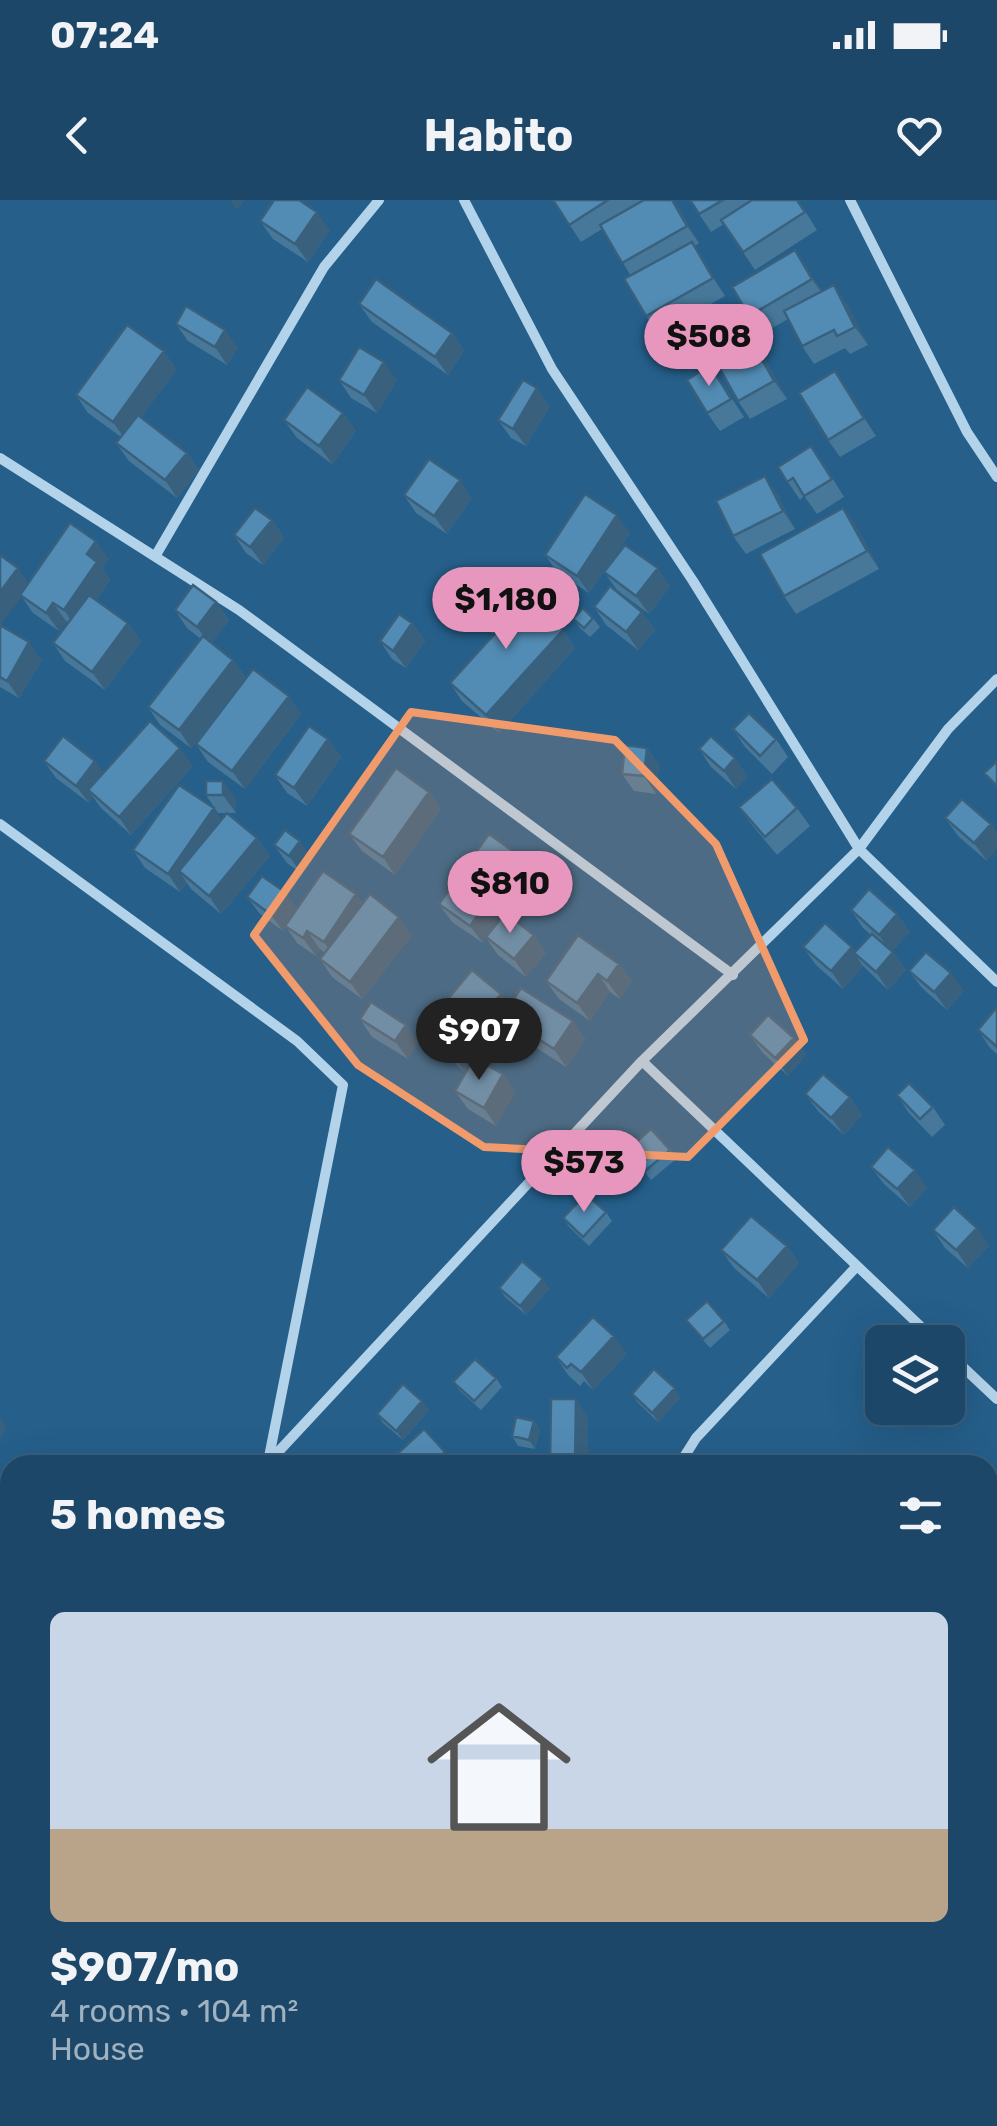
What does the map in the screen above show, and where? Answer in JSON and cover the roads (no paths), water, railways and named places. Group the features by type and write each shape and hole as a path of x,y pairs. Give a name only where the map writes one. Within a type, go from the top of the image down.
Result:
{"street":[{"path":"156,555 324,268 378,200"},
{"path":"464,200 552,369 693,582 859,849 997,982"},
{"path":"850,200 967,432 997,478"},
{"path":"0,458 156,555 387,716 733,975"},
{"path":"273,1455 642,1061 859,849 948,730 997,678"},
{"path":"0,824 297,1041 344,1085 268,1455"},
{"path":"642,1061 919,1325"},
{"path":"685,1455 696,1438 856,1266"},
{"path":"965,1369 997,1400"}]}
